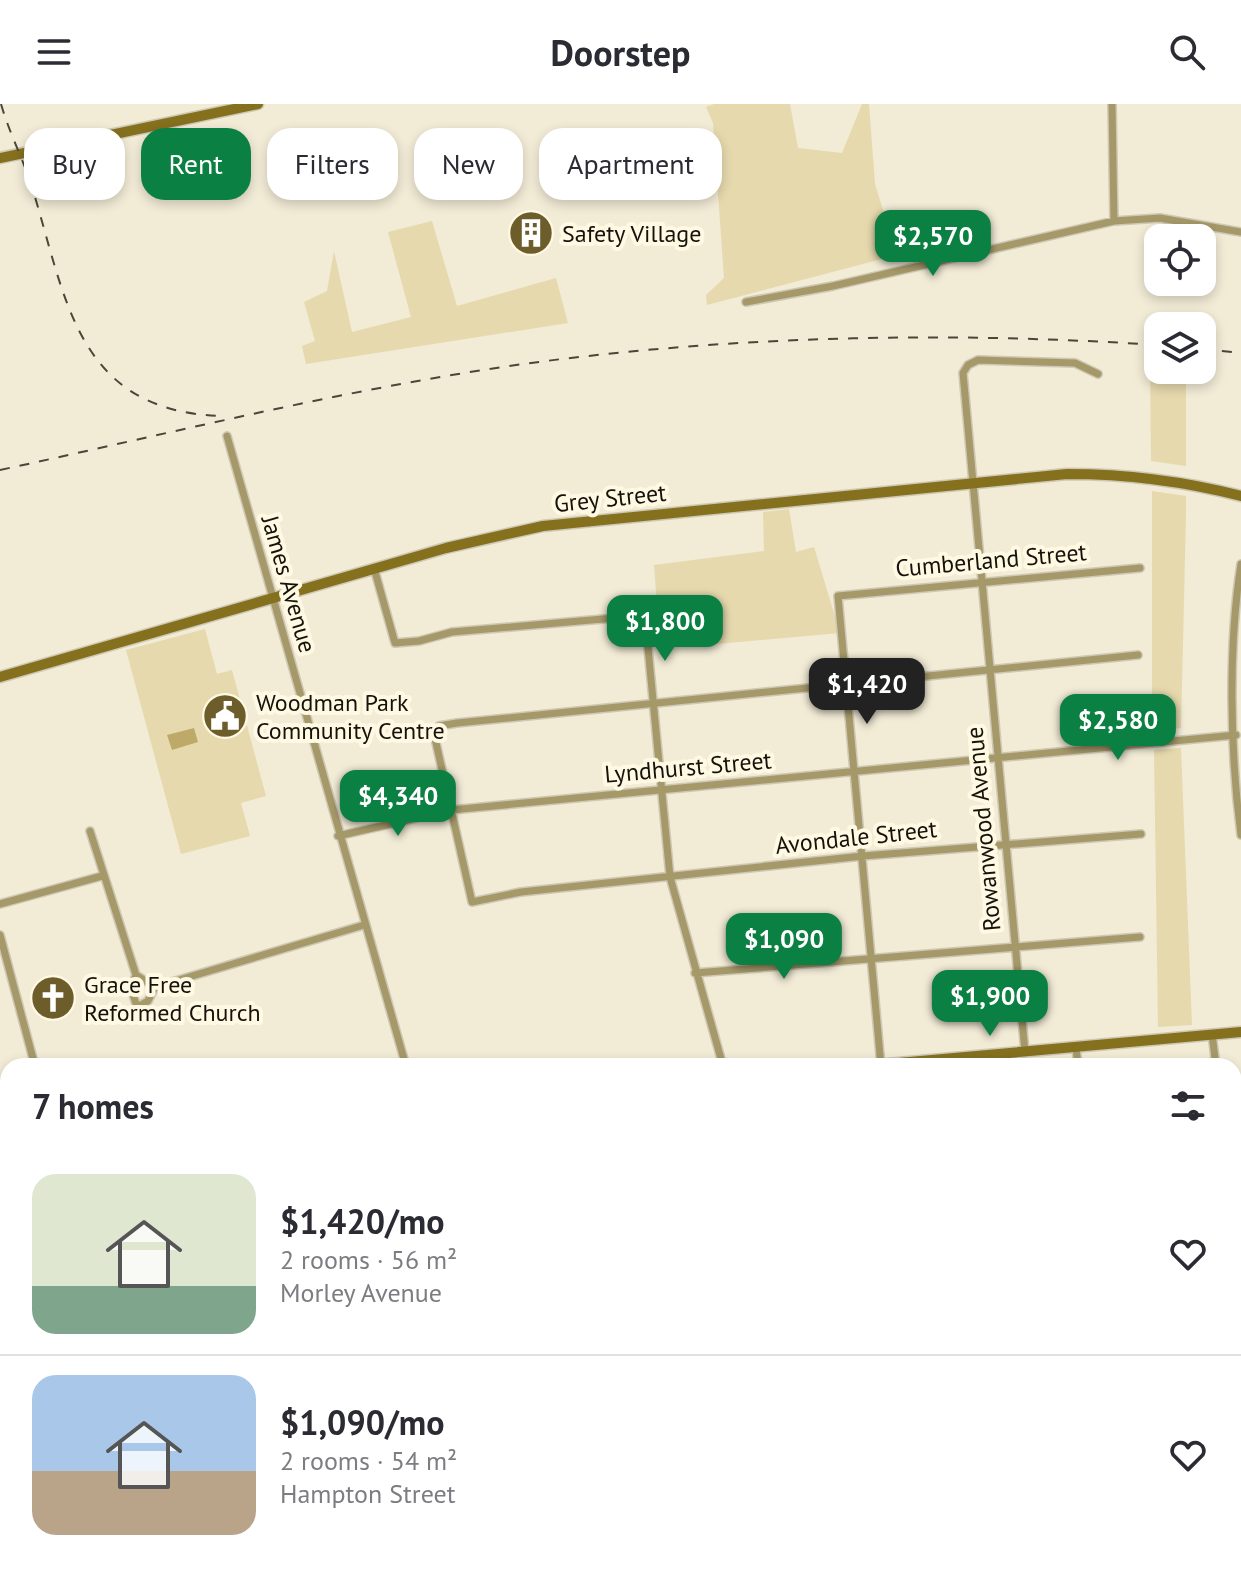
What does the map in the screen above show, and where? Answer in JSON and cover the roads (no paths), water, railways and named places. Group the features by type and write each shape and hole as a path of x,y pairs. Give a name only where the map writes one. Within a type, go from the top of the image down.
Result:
{"street":[{"path":"0,158 258,104"},
{"path":"1112,104 1114,221"},
{"path":"746,302 833,286 1114,221 1160,218 1241,232"},
{"name":"Rowanwood Avenue","path":"1025,1052 979,581 975,481 963,381 968,365 978,360 1075,363 1098,374"},
{"name":"James Avenue","path":"227,436 338,836 404,1058"},
{"name":"Grey Street","path":"0,677 374,568 486,538 577,521 1067,474 1120,475 1198,485 1241,496"},
{"path":"1241,564 1234,617 1241,835"},
{"path":"374,568 395,643 419,641 452,632 626,617 642,620 646,627 670,877 721,1058"},
{"name":"Cumberland Street","path":"848,683 838,596 1140,568"},
{"path":"451,810 434,734 439,726 1138,655"},
{"path":"848,683 880,1058"},
{"name":"Lyndhurst Street","path":"338,836 451,810 1236,735"},
{"name":"Avondale Street","path":"451,810 472,902 521,892 863,856 1141,834"},
{"path":"90,831 136,975 155,987"},
{"path":"0,904 102,876"},
{"path":"136,975 131,988 137,1007 148,1001 155,987 364,925"},
{"path":"0,935 33,1058"},
{"path":"695,973 1140,937"},
{"path":"959,1058 1241,1032"},
{"path":"1212,1034 1215,1058"},
{"path":"1076,1048 1077,1058"}],"railway":[{"path":"1,104 31,184 68,305 84,340 106,370 134,393 172,409 221,416"},
{"path":"0,470 350,394 562,359 711,345 860,338 1008,338 1144,344"},
{"path":"1216,350 1241,353"}],"place":[{"name":"Safety Village","path":"531,233"},
{"name":"Woodman Park Community Centre","path":"225,716"},
{"name":"Grace Free Reformed Church","path":"53,998"}]}
